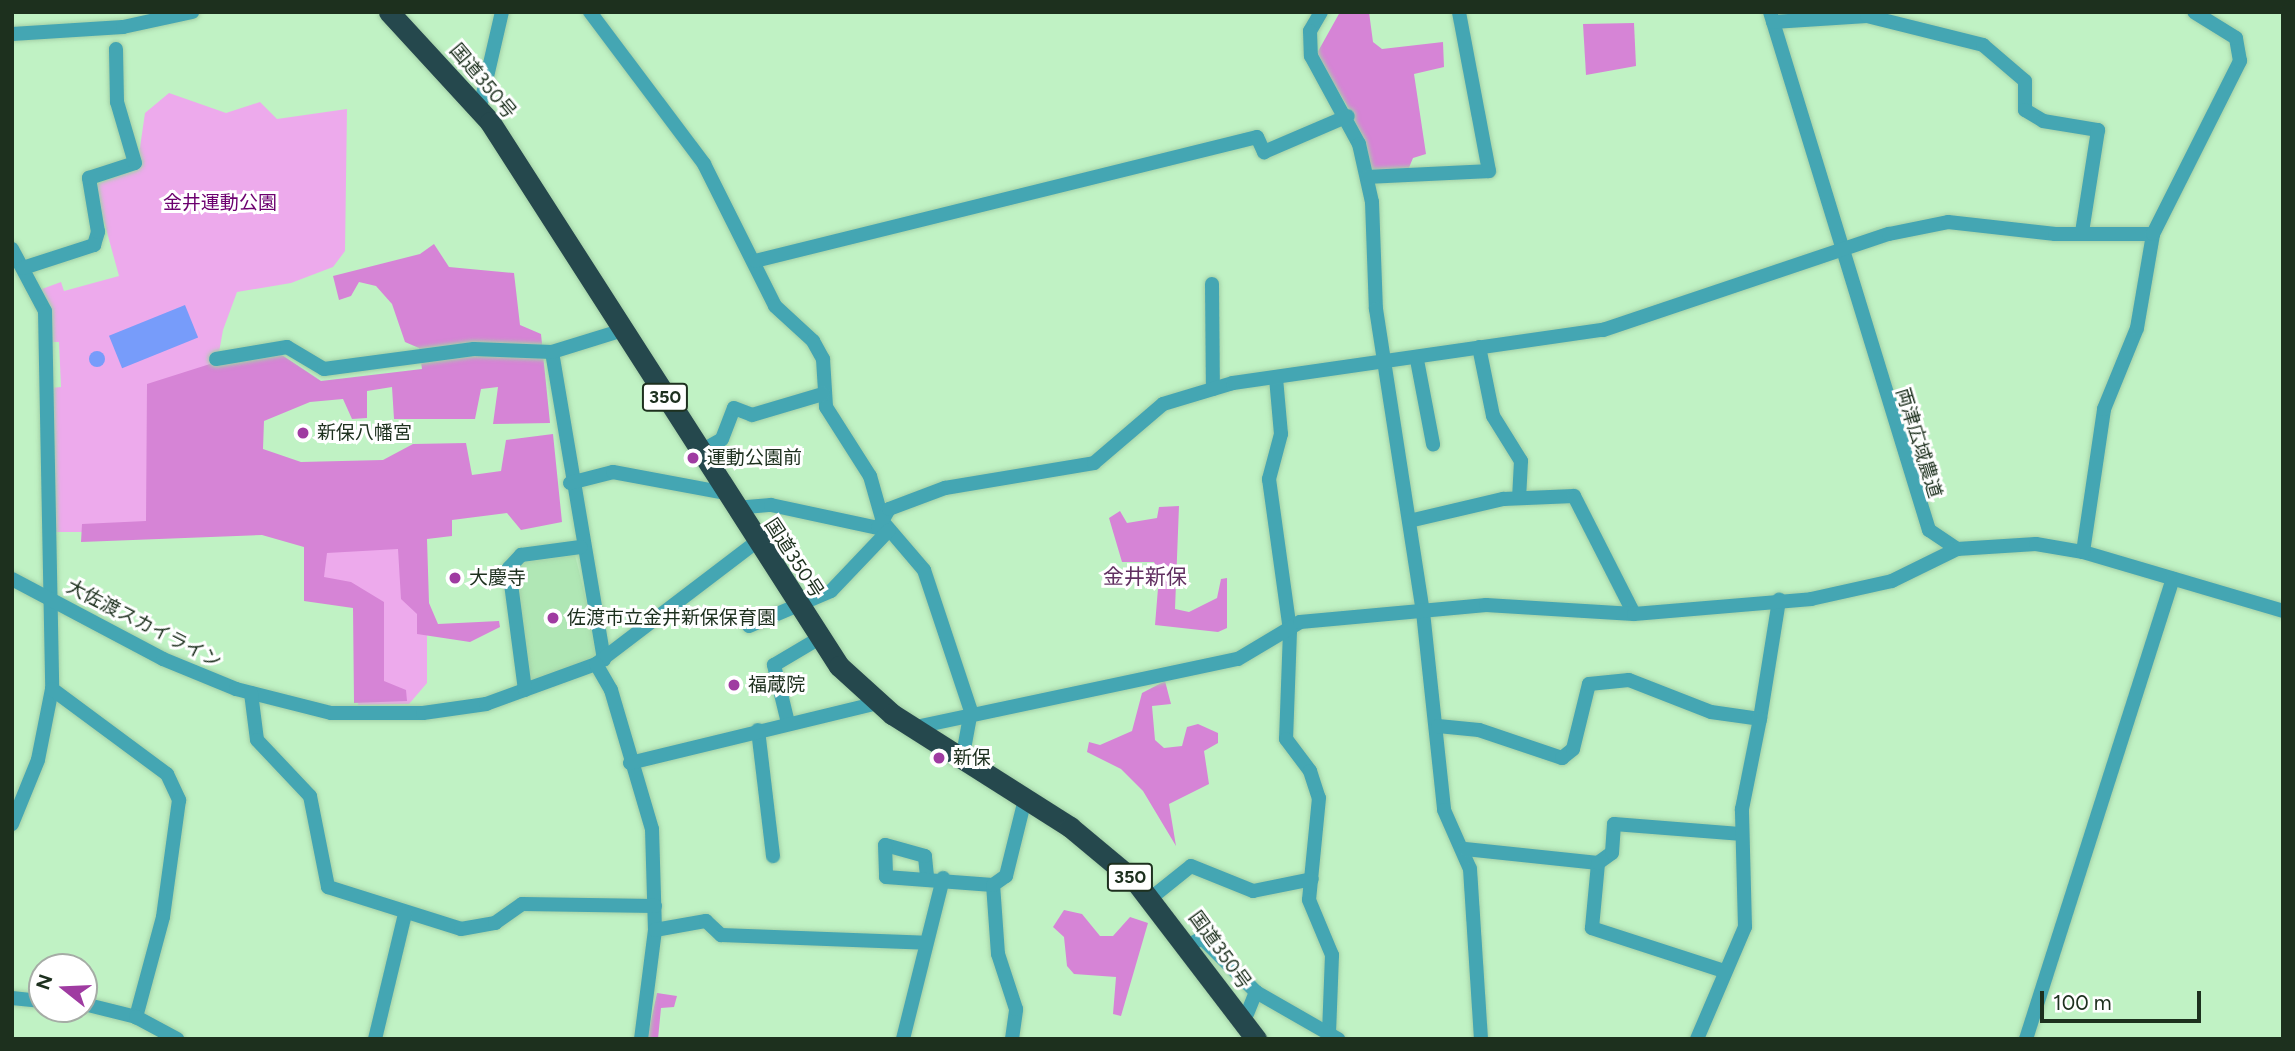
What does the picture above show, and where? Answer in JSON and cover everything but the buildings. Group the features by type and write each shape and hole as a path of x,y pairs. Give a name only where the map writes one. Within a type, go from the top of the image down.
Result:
{"highway":[{"name":"国道350号","path":"389,12 480,107 818,639 878,703 912,728 1093,844 1151,898 1189,945 1256,1039"}],"street":[{"path":"12,34 123,27 192,12"},
{"path":"480,107 502,12"},
{"path":"590,12 704,164 781,314 813,341 822,359 824,394 870,476 886,526 924,570 971,711 962,760"},
{"path":"1321,12 1310,31 1311,56 1348,116 1368,177 1385,365 1423,611 1447,825 1465,849 1481,1039"},
{"path":"1368,177 1489,172 1459,12"},
{"path":"2082,552 2104,409 2137,328 2153,234 2240,61 2236,38 2194,12"},
{"path":"1772,17 1867,16 1983,46 2025,81 2025,110 2043,121 2098,130 2082,232"},
{"name":"両津広域農道","path":"1772,17 1921,516 1938,540 1957,549"},
{"path":"23,268 94,245 98,232 89,178 135,163 117,102 116,50"},
{"path":"755,261 1258,137 1264,152 1348,116"},
{"path":"750,626 796,603 831,591 886,526 889,509 945,488 1094,463 1163,404 1213,389 1417,360 1479,347 1621,325 1840,249 1948,222 2082,232 2153,234"},
{"path":"12,249 46,318 47,596 52,689 38,760 14,817"},
{"path":"1212,284 1213,389"},
{"path":"216,359 288,346 324,369 474,349 552,352 623,330"},
{"path":"1479,347 1493,416 1521,461 1520,497"},
{"path":"552,352 570,483 600,662 650,819 655,930 641,1039"},
{"path":"1417,360 1433,444"},
{"path":"1276,378 1281,434 1269,479 1270,508 1279,533 1290,631 1286,739 1310,771 1319,798 1310,900 1332,955 1334,1036"},
{"path":"699,452 722,439 734,408 752,415 824,394"},
{"path":"570,483 613,472 730,500 771,505 831,523 878,528 886,526"},
{"path":"1409,521 1520,497 1574,496 1634,614"},
{"name":"大佐渡スカイライン","path":"12,579 181,668 251,693 331,713 423,713 467,708 600,662 756,541"},
{"path":"912,728 971,711 1238,659 1290,631 1300,622 1486,605 1634,614 1779,600 1892,581 1957,549 2036,544 2082,552 2283,611"},
{"path":"525,690 509,568 521,555 580,547"},
{"path":"2026,1039 2173,579"},
{"path":"1697,1039 1745,927 1740,834 1779,600"},
{"path":"788,723 775,661 818,639"},
{"path":"1438,726 1479,730 1563,758 1573,749 1589,684 1629,680 1711,712 1760,719"},
{"path":"52,689 167,774 179,800 163,917 136,1017"},
{"path":"251,693 257,740 310,796 328,887 405,914 461,929 495,923 522,904 655,906"},
{"path":"630,763 878,703"},
{"path":"758,730 773,856"},
{"path":"927,876 993,885 1006,876 1026,799"},
{"path":"1465,849 1598,863 1612,853 1614,824 1740,834"},
{"path":"1598,863 1592,928 1724,971"},
{"path":"1151,898 1191,866 1252,891 1312,879"},
{"path":"902,1039 943,878"},
{"path":"993,885 998,954 1016,1009 1012,1039"},
{"path":"375,1039 405,914"},
{"path":"655,930 706,921 721,935 926,943"},
{"path":"1189,945 1202,939 1255,992 1334,1036"},
{"path":"1247,1014 1255,992"},
{"path":"98,1008 136,1017 177,1039"}],"shaded area":[{"path":"1340,12 1369,12 1373,42 1382,49 1443,42 1444,67 1414,74 1426,154 1413,158 1408,170 1372,170 1346,104 1316,55"},
{"path":"1634,23 1636,66 1586,75 1583,24"},
{"path":"434,244 449,267 514,273 520,325 541,334 550,423 493,424 498,387 481,389 475,419 394,419 392,387 367,391 367,418 352,419 343,399 310,402 264,421 263,449 301,462 383,460 413,444 466,443 472,475 501,471 506,440 553,434 562,522 521,530 507,513 452,520 452,536 427,539 429,603 438,624 499,621 500,627 470,642 417,634 417,614 401,599 398,549 327,553 324,577 351,582 384,602 384,681 406,690 407,701 354,703 353,608 304,601 304,547 262,535 81,542 82,524 146,521 147,384 210,364 279,353 321,381 422,369 419,348 405,342 392,304 376,286 359,282 351,296 339,300 333,276 420,254"},
{"path":"1179,506 1175,609 1189,612 1217,598 1221,579 1227,578 1227,628 1218,632 1155,625 1159,576 1154,562 1122,562 1109,518 1120,511 1127,523 1157,518 1159,507"},
{"name":"佐渡市立金井新保保育園","path":"575,555 600,655 525,683 512,564"},
{"path":"1165,681 1171,704 1152,706 1155,740 1164,748 1182,746 1187,727 1198,724 1218,733 1218,743 1204,751 1209,784 1169,804 1176,846 1143,791 1121,769 1087,752 1089,742 1100,745 1132,731 1142,693"},
{"path":"1064,910 1082,914 1100,936 1113,936 1130,917 1148,923 1121,1016 1113,1014 1116,977 1074,974 1067,966 1064,937 1053,927"},
{"path":"657,993 677,996 674,1007 661,1008 658,1039 647,1039"}],"green space":[{"name":"金井運動公園","path":"169,93 226,113 260,102 277,119 347,109 345,251 333,267 291,283 237,292 223,330 218,358 225,479 402,522 427,636 427,683 409,704 358,705 355,606 309,595 310,544 261,532 53,532 51,388 61,387 59,342 50,342 42,289 61,282 64,291 119,276 94,185 137,168 145,113"}],"water":[{"path":"185,305 198,337 122,368 109,336"},
{"path":"97,351 103,353 103,365 97,367 91,365 89,359 91,353"}],"place":[{"name":"新保八幡宮","path":"303,433"},
{"name":"運動公園前","path":"693,458"},
{"name":"大慶寺","path":"455,578"},
{"name":"佐渡市立金井新保保育園","path":"553,618"},
{"name":"福蔵院","path":"734,685"},
{"name":"新保","path":"939,758"}],"district":[{"name":"金井新保","path":"1145,577"}]}
